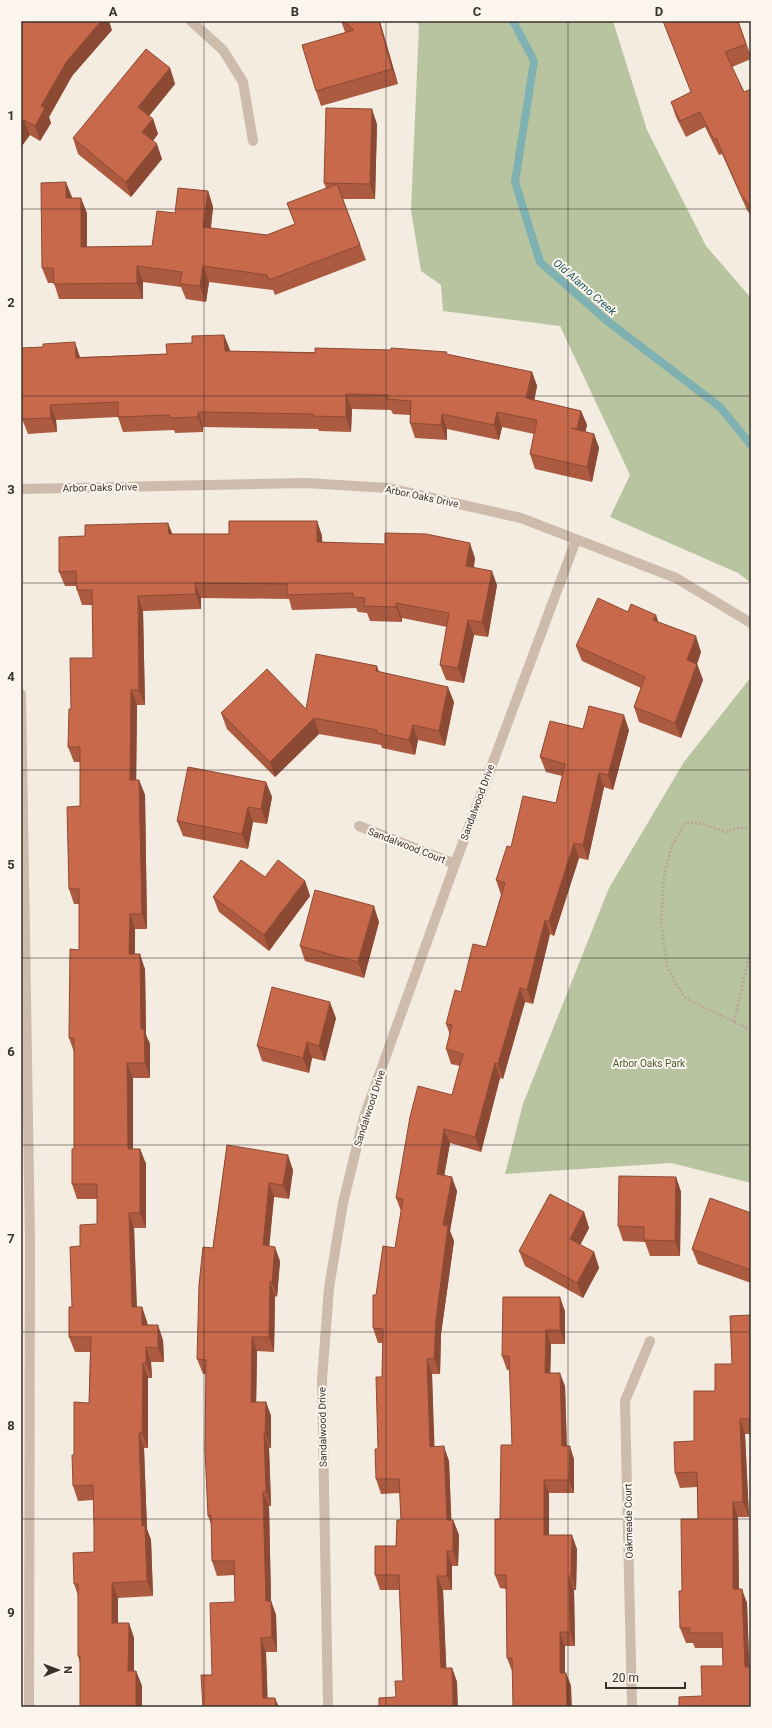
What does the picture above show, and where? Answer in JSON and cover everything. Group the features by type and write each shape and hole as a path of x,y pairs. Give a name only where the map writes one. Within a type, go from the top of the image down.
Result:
{"street":[{"path":"191,21 223,50 243,82 253,141"},
{"name":"Arbor Oaks Drive","path":"21,489 306,482 388,488 521,518 676,578 751,623"},
{"name":"Sandalwood Drive","path":"328,1707 322,1380 329,1288 343,1203 364,1117 454,864 576,540"},
{"path":"21,694 30,1241 29,1707"},
{"name":"Sandalwood Court","path":"359,826 454,864"},
{"name":"Oakmeade Court","path":"632,1707 625,1401 650,1340"}],"path":[{"path":"751,828 738,828 726,832 703,824 686,822 672,845 664,876 661,921 667,966 677,986 687,999 734,1022 751,1028"},
{"path":"734,1022 751,948"}],"green space":[{"path":"416,21 613,21 647,130 706,246 751,298 751,583 738,573 610,517 630,475 560,326 443,311 441,285 421,271 411,210 419,26"},
{"name":"Arbor Oaks Park","path":"751,677 751,1183 671,1163 505,1174 523,1104 609,888 684,762"}],"building":[{"path":"21,21 101,21 67,61 41,106 45,108 35,126 24,120 21,124"},
{"path":"344,21 379,21 392,69 316,91 302,45 354,30"},
{"path":"663,21 738,21 746,44 725,52 744,92 751,89 751,208 741,195 716,138 714,140 700,112 680,121 671,102 691,92"},
{"path":"146,49 170,68 138,107 153,119 142,132 157,144 126,182 73,138"},
{"path":"326,108 372,109 370,184 324,183"},
{"path":"66,182 66,198 81,198 81,247 152,246 157,211 175,213 178,188 208,191 203,227 267,235 295,224 287,203 337,184 360,245 269,280 267,275 203,266 200,286 180,284 182,272 137,266 137,283 54,284 53,268 42,268 41,183"},
{"path":"224,335 225,351 315,353 315,348 391,350 391,348 447,352 446,354 532,372 526,398 581,411 577,429 571,428 594,434 587,467 530,454 537,420 497,412 494,425 442,414 441,425 410,423 411,401 387,399 388,395 346,394 346,417 313,416 313,414 198,412 198,417 170,418 169,415 118,417 118,402 50,405 51,418 22,419 21,348 43,347 43,344 75,342 76,358 167,354 166,344 192,343 192,336"},
{"path":"229,521 317,521 317,542 385,544 385,533 426,534 470,543 466,566 492,571 482,622 468,620 458,668 440,665 449,613 396,603 396,607 364,606 365,598 353,597 353,593 287,595 287,584 195,583 196,594 138,596 139,690 131,690 130,780 139,780 142,914 130,914 129,954 140,954 141,1029 144,1029 145,1063 127,1063 128,1149 140,1149 140,1213 129,1213 132,1307 142,1307 142,1325 158,1325 158,1348 146,1347 146,1363 143,1363 142,1433 139,1433 142,1526 145,1525 147,1581 112,1583 112,1623 129,1623 128,1671 136,1671 136,1707 80,1707 78,1584 74,1584 73,1553 94,1552 93,1485 73,1486 72,1455 74,1455 74,1402 89,1403 91,1337 69,1337 69,1307 72,1307 70,1247 80,1246 80,1225 97,1224 97,1184 72,1184 72,1149 74,1149 74,1038 69,1038 70,949 79,950 79,889 69,889 67,807 80,806 80,747 68,747 69,709 71,709 70,658 93,658 92,590 77,590 76,571 59,572 59,537 85,536 85,525 168,523 169,534 229,534"},
{"path":"598,598 628,612 631,604 656,615 653,620 696,636 687,660 697,664 675,723 634,707 645,677 576,646"},
{"path":"316,654 377,666 376,671 448,687 439,731 413,725 409,740 377,733 377,730 314,718 270,762 221,713 267,669 306,709"},
{"path":"589,706 624,715 608,775 599,773 583,845 574,843 549,921 545,920 527,990 520,988 498,1064 495,1063 475,1137 444,1129 437,1174 452,1177 443,1225 448,1226 436,1320 434,1359 427,1359 430,1447 444,1446 447,1520 453,1520 453,1551 447,1551 447,1576 437,1576 441,1668 452,1668 453,1707 379,1707 379,1698 396,1697 395,1681 403,1681 399,1575 375,1575 375,1546 396,1546 397,1520 401,1520 399,1479 376,1479 375,1449 378,1449 376,1377 382,1377 383,1329 373,1328 373,1295 376,1295 383,1246 395,1248 403,1199 396,1198 410,1117 418,1086 452,1095 463,1054 446,1049 452,1025 446,1024 455,990 461,992 473,944 486,947 505,883 496,880 507,846 511,847 523,796 556,803 565,764 540,757 550,721 583,729"},
{"path":"188,767 266,782 261,809 248,807 242,834 177,821"},
{"path":"241,860 265,877 278,860 305,881 264,935 213,897"},
{"path":"315,890 374,906 358,962 300,946"},
{"path":"272,987 330,1002 319,1046 307,1042 303,1058 257,1046"},
{"path":"227,1145 288,1155 283,1185 269,1183 263,1245 275,1247 272,1282 270,1282 269,1337 252,1337 251,1402 266,1402 264,1433 266,1491 263,1492 266,1601 271,1601 272,1637 261,1638 263,1698 275,1698 276,1707 203,1707 201,1675 212,1675 210,1603 235,1602 234,1561 212,1561 211,1515 208,1516 205,1450 206,1360 197,1359 199,1285 203,1247 213,1248"},
{"path":"619,1176 676,1177 675,1241 644,1240 644,1227 618,1226"},
{"path":"550,1194 584,1212 570,1239 594,1252 577,1283 519,1251"},
{"path":"710,1198 751,1213 751,1270 692,1249"},
{"path":"503,1297 560,1297 560,1330 546,1330 545,1373 560,1373 562,1446 570,1446 569,1480 544,1480 544,1535 572,1535 571,1576 569,1576 570,1632 560,1632 560,1673 566,1673 567,1707 513,1707 512,1658 507,1658 506,1575 495,1575 495,1519 500,1519 501,1445 512,1445 509,1356 502,1356"},
{"path":"751,1315 751,1419 740,1419 743,1502 733,1502 733,1589 742,1589 745,1667 751,1667 751,1707 679,1707 679,1697 702,1696 701,1666 723,1666 722,1633 690,1633 690,1628 680,1628 679,1591 682,1591 681,1519 698,1519 697,1472 675,1473 674,1442 694,1441 694,1391 715,1391 715,1364 732,1364 730,1316"}],"waterway":[{"name":"Old Alamo Creek","path":"513,21 534,61 515,182 540,262 606,320 720,407 751,445"}]}
